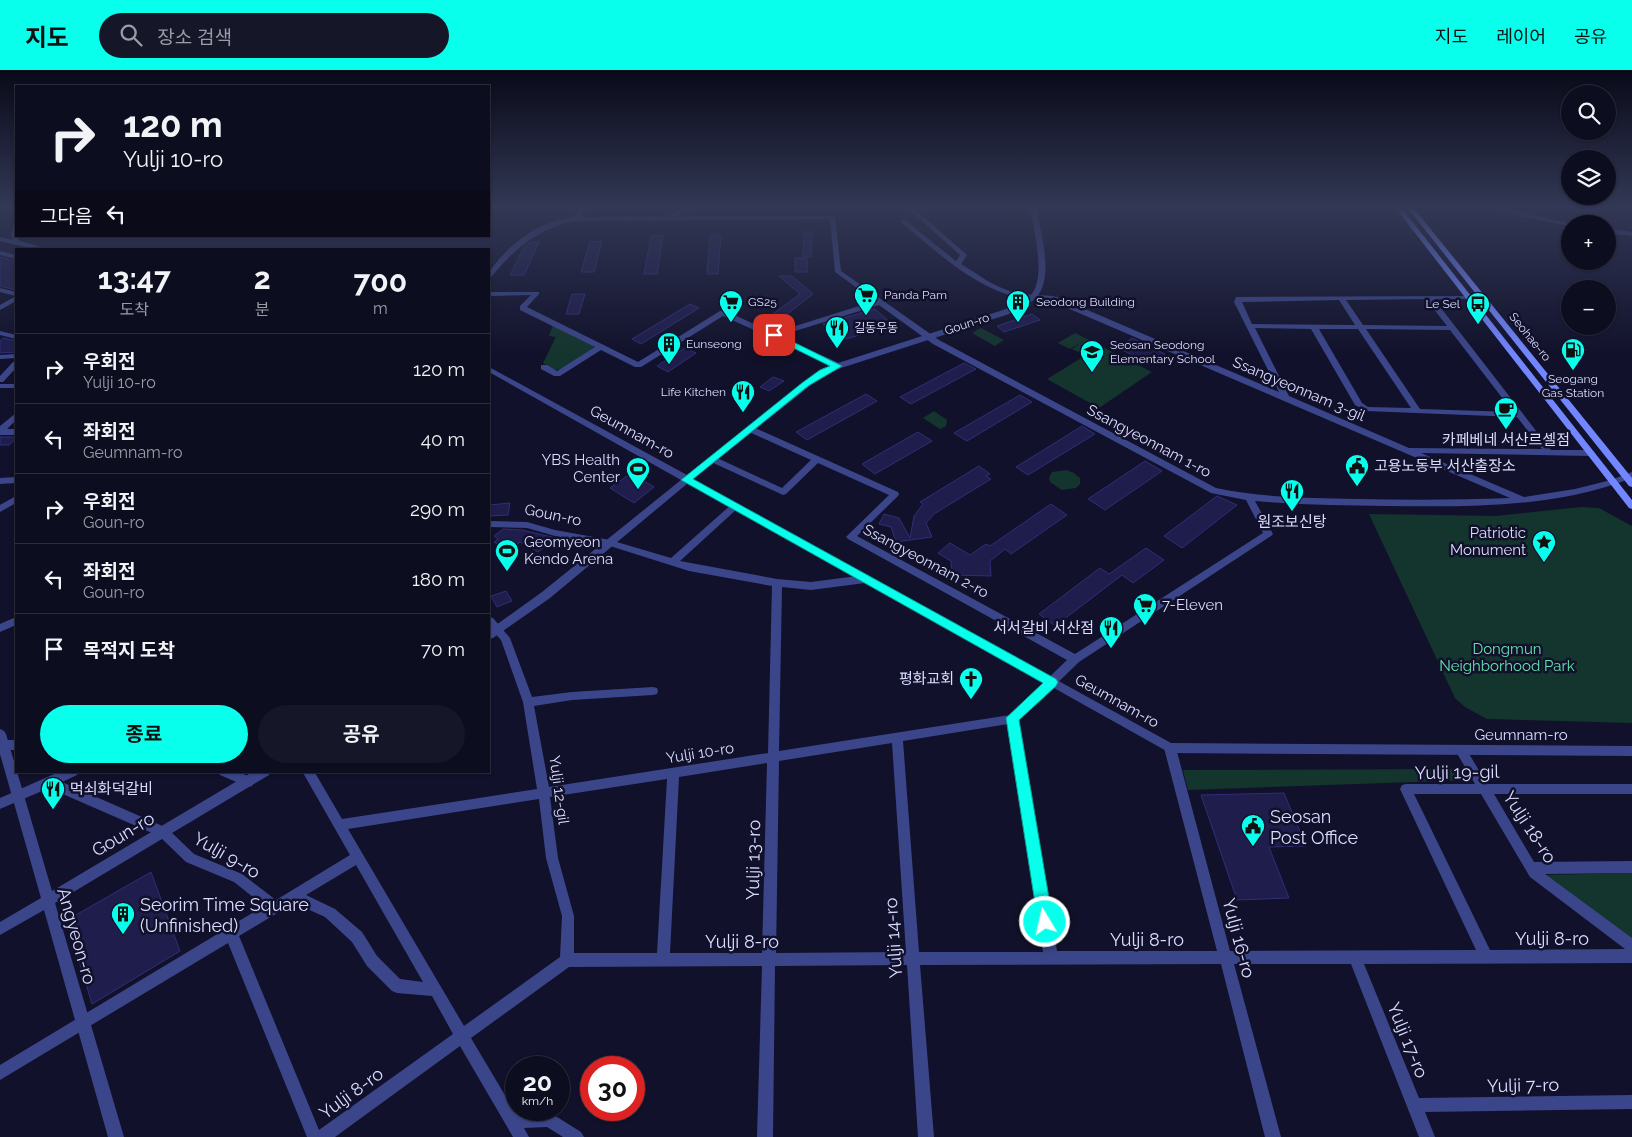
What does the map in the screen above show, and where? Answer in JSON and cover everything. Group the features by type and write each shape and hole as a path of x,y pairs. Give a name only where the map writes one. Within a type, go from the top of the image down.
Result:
{"main road":[{"name":"Seohae-ro","path":"1436,256 1632,506"},
{"name":"Seohae-ro","path":"1450,256 1629,476 1632,484"}],"street":[{"path":"490,275 505,256"},
{"name":"Ssangyeonnam 1-ro","path":"837,256 838,272 928,337 1203,487 1214,491 1249,498 1381,504 1450,504 1524,500 1574,492 1614,482 1629,476"},
{"name":"Ssangyeonnam 3-gil","path":"947,256 957,264 1006,292 1020,296 1044,296 1057,300 1524,500"},
{"path":"957,264 963,256"},
{"path":"1033,296 1041,285 1043,273 1040,256"},
{"path":"0,290 15,294"},
{"path":"490,294 537,293 523,308 638,365 723,313 838,366"},
{"name":"Goun-ro","path":"493,633 539,600 814,378 838,366 1010,310 1033,296"},
{"path":"1285,397 1238,302 1239,299 1469,297"},
{"path":"1341,298 1418,412"},
{"path":"1429,298 1548,452"},
{"path":"0,308 15,299"},
{"path":"774,335 880,302"},
{"path":"1250,326 1452,328"},
{"path":"1314,327 1359,405 1369,410 1519,415"},
{"path":"0,333 15,338"},
{"path":"544,367 557,374 600,347"},
{"path":"0,356 15,356"},
{"path":"0,380 15,365"},
{"name":"Geumnam-ro","path":"490,370 1170,748 1632,751"},
{"path":"0,386 15,386"},
{"path":"0,431 15,417"},
{"name":"Ssangyeonnam 2-ro","path":"750,429 895,494 851,537 1075,659"},
{"path":"0,431 15,432"},
{"path":"1405,450 1591,453"},
{"path":"712,459 783,492 817,459"},
{"path":"0,480 15,480"},
{"path":"1051,958 1013,718 1075,659 1268,534 1249,498"},
{"path":"0,509 15,500"},
{"path":"673,562 734,506"},
{"name":"Goun-ro","path":"490,524 527,525 555,533 610,543 673,562 723,574 777,583"},
{"path":"777,583 811,586 865,579"},
{"name":"Yulji 13-ro","path":"765,1137 777,583"},
{"path":"0,628 15,621"},
{"name":"Yulji 12-gil","path":"493,633 505,638 528,702 544,793 552,858 568,916 567,960"},
{"path":"528,702 653,692"},
{"name":"Yulji 10-ro","path":"340,825 1013,718"},
{"name":"Yulji 14-ro","path":"897,737 926,1137"},
{"name":"Angyeon-ro","path":"1,741 15,745"},
{"name":"Angyeon-ro","path":"1,741 116,1137"},
{"name":"Yulji 16-ro","path":"1170,748 1273,1137"},
{"name":"Yulji 18-ro","path":"1461,750 1535,874 1632,946"},
{"path":"663,960 674,772"},
{"path":"0,804 17,795 51,784 70,773"},
{"path":"228,773 248,782"},
{"name":"Goun-ro","path":"0,929 262,773"},
{"path":"309,773 521,1137"},
{"path":"51,784 163,832"},
{"name":"Yulji 19-gil","path":"1486,957 1406,789 1632,789"},
{"name":"Yulji 9-ro","path":"163,832 190,858 238,878 275,907"},
{"path":"0,1072 358,857"},
{"path":"1532,868 1632,867"},
{"path":"294,896 330,913 357,937 372,962 397,986 436,990"},
{"path":"232,933 315,1137"},
{"name":"Yulji 8-ro","path":"322,1137 567,960 1632,956"},
{"name":"Yulji 17-ro","path":"1355,957 1427,1137"},
{"name":"Yulji 7-ro","path":"1414,1105 1632,1102"},
{"path":"512,1122 550,1119 576,1137"}],"green space":[{"path":"553,325 594,346 593,349 560,369 554,370 543,363 556,337 549,336"},
{"path":"981,328 1004,340 995,346 972,333"},
{"path":"1075,333 1095,343 1079,352 1072,349 1085,340 1070,349 1058,343"},
{"path":"1101,346 1152,372 1099,408 1047,379"},
{"path":"934,411 947,420 946,426 940,429 923,418"},
{"path":"1066,470 1080,478 1080,484 1076,488 1062,490 1050,482 1049,478 1052,472"},
{"name":"Dongmun Neighborhood Park","path":"1581,507 1599,508 1632,526 1632,723 1487,719 1465,707 1455,698 1369,514 1496,516"},
{"path":"1463,769 1470,780 1188,790 1183,770"},
{"path":"1632,873 1632,941 1544,875"}],"building":[{"path":"520,256 533,256 524,275 510,275"},
{"path":"586,256 598,256 594,272 581,272"},
{"path":"647,256 660,256 657,274 644,274"},
{"path":"708,256 719,256 718,274 707,274"},
{"path":"0,257 15,261 15,290 0,286"},
{"path":"795,258 807,258 807,272 795,272"},
{"path":"779,276 792,276 813,294 782,318 773,314 800,294"},
{"path":"572,294 585,294 579,314 566,314"},
{"path":"690,304 699,308 641,344 632,339"},
{"name":"Panda Pam","path":"875,309 893,325 846,339 837,330 831,332 823,324"},
{"name":"Seodong Building","path":"1032,314 1040,320 1004,332 997,326"},
{"path":"3,338 15,341 15,352 0,353 0,341"},
{"path":"1132,338 1165,354 1151,364 1118,348"},
{"path":"685,348 696,353 668,372 657,366"},
{"path":"964,363 976,369 911,404 900,397"},
{"path":"773,377 784,381 769,391 760,387"},
{"path":"866,394 877,401 807,440 796,432"},
{"path":"1020,395 1032,402 967,441 954,433"},
{"path":"1082,426 1095,434 1028,475 1016,467"},
{"path":"918,432 932,441 875,474 862,464"},
{"path":"0,437 15,437 15,440 9,445 0,445"},
{"path":"1145,461 1162,471 1105,510 1088,499"},
{"path":"979,466 990,474 986,476 991,479 934,514 926,523 932,537 896,542 891,527 879,524 884,514 899,518 910,538 914,516 923,504 920,502"},
{"path":"631,473 654,487 634,503 610,488"},
{"path":"1217,496 1237,505 1182,548 1164,536"},
{"path":"510,503 508,515 490,516 490,505"},
{"path":"1051,504 1067,515 1011,554 1005,549 990,561 991,576 952,575 951,561 938,553 950,543 970,555 986,544 990,546"},
{"path":"503,529 522,530 556,538 538,552 520,542 509,551 494,542 498,539 494,536"},
{"path":"1146,548 1164,560 1133,583 1122,575 1055,626 1039,614 1100,568 1109,574"},
{"path":"506,591 512,601 497,607 491,596"},
{"name":"Seosan Post Office","path":"1284,793 1306,846 1269,847 1289,898 1237,900 1201,795"},
{"name":"Seorim Time Square (Unfinished)","path":"151,872 180,951 92,1004 67,920"}],"place":[{"name":"Panda Pam","path":"866,316"},
{"name":"GS25","path":"731,323"},
{"name":"Seodong Building","path":"1018,323"},
{"name":"Le Sel","path":"1478,325"},
{"name":"길동우동","path":"837,349"},
{"name":"Eunseong","path":"669,365"},
{"name":"Seogang Gas Station","path":"1573,371"},
{"name":"Seosan Seodong Elementary School","path":"1092,373"},
{"name":"Life Kitchen","path":"743,413"},
{"name":"카페베네 서산르셀점","path":"1506,430"},
{"name":"고용노동부 서산출장소","path":"1357,487"},
{"name":"YBS Health Center","path":"638,490"},
{"name":"원조보신탕","path":"1292,512"},
{"name":"Patriotic Monument","path":"1544,563"},
{"name":"Geomyeon Kendo Arena","path":"507,572"},
{"name":"7-Eleven","path":"1145,626"},
{"name":"서서갈비 서산점","path":"1111,649"},
{"name":"평화교회","path":"971,700"},
{"name":"먹쇠화덕갈비","path":"53,810"},
{"name":"Seosan Post Office","path":"1253,847"},
{"name":"Seorim Time Square (Unfinished)","path":"123,935"}],"route":[{"path":"774,335 838,366 823,372 805,384 686,480 1052,682 1013,718 1045,922"}]}
